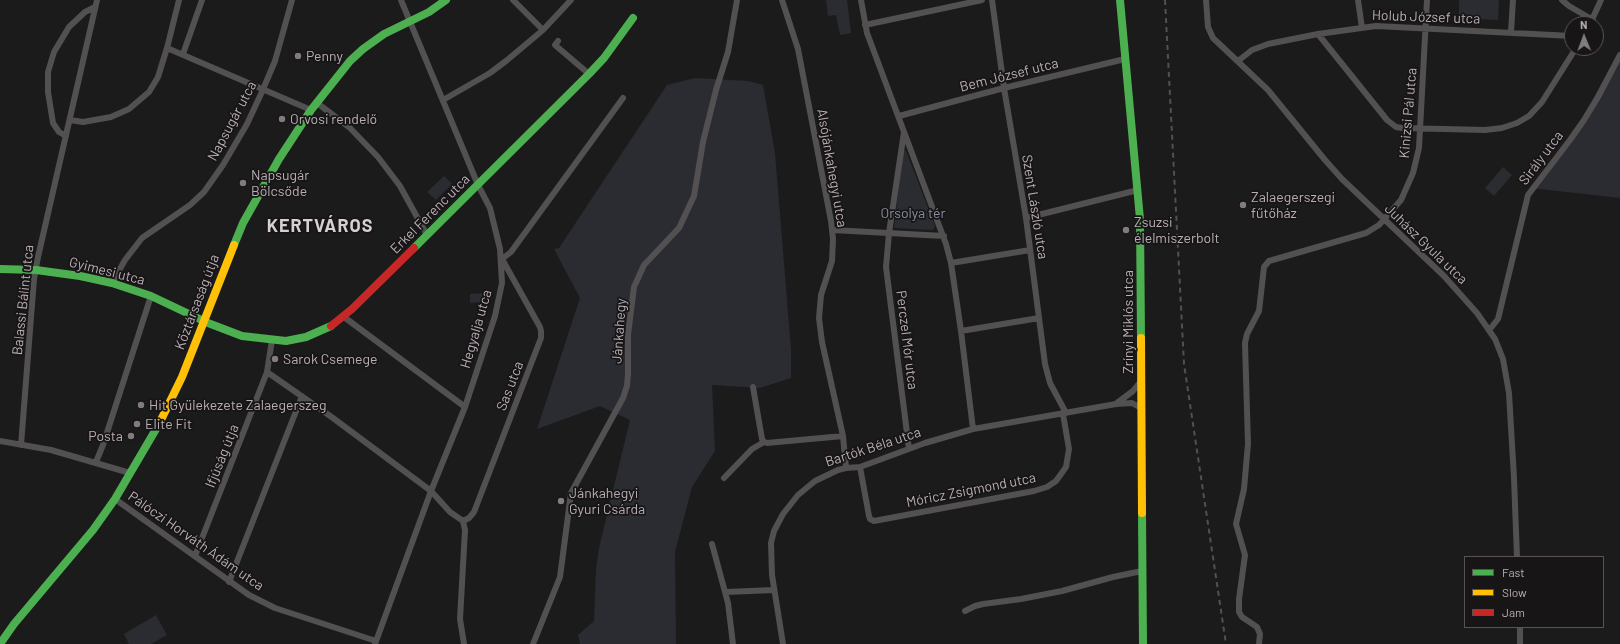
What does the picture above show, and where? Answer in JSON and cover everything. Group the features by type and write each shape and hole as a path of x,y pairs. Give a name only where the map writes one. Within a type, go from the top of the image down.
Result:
{"street":[{"name":"Balassi Bálint utca","path":"21,445 36,270 40,246 97,0"},
{"path":"70,120 83,122 107,118 137,104 154,85 168,48 179,0"},
{"path":"183,54 202,0"},
{"name":"Napsugár utca","path":"112,283 125,260 142,238 184,209 204,192 223,165 238,141 264,88 275,61 292,0"},
{"name":"Hegyalja utca","path":"375,642 464,407 498,306 502,283 502,259 497,232 490,208 478,185 401,0"},
{"name":"Köztársaság útja","path":"0,644 14,624 93,530 115,499 176,392 243,222 279,159 312,110 350,62 363,49 384,34 446,0"},
{"path":"513,0 543,30"},
{"path":"443,100 490,73 543,30 571,0"},
{"name":"Jánkahegy","path":"533,644 560,577 571,493 623,398 627,386 628,335 634,287 644,266 679,228 694,196 703,142 716,90 728,52 737,0"},
{"name":"Alsójánkahegyi utca","path":"782,0 798,49 832,230 832,261 821,295 819,318 822,342 843,436 846,468"},
{"path":"861,0 865,25 944,236 951,263 973,429"},
{"path":"865,25 982,0"},
{"name":"Szent László utca","path":"992,0 1004,88 1026,218 1045,364 1048,378 1064,413"},
{"name":"Zrínyi Miklós utca","path":"1120,0 1140,219 1143,644"},
{"name":"Juhász Gyula utca","path":"1206,0 1207,23 1211,34 1268,90 1333,169 1444,276 1490,329 1501,350 1509,393 1514,478 1516,556"},
{"path":"1358,0 1362,28"},
{"name":"Kinizsi Pál utca","path":"1259,644 1260,634 1258,627 1242,617 1240,612 1239,599 1245,555 1236,524 1244,489 1248,444 1245,343 1259,311 1264,267 1269,261 1366,233 1379,225 1401,200 1417,159 1421,129 1427,0"},
{"path":"1511,32 1513,0"},
{"path":"1562,0 1583,16"},
{"path":"1594,16 1601,0"},
{"path":"66,136 59,132 53,123 48,92 48,72 54,52 69,27 85,12 95,7"},
{"name":"Erkel Ferenc utca","path":"203,321 242,336 272,340 292,340 312,336 327,329 344,317 589,74 604,58 633,18"},
{"name":"Holub József utca","path":"1238,61 1252,50 1268,44 1318,34 1381,26 1564,35"},
{"path":"1318,34 1387,120 1399,128 1485,130 1502,128 1517,123 1529,116 1542,102 1571,56"},
{"path":"558,42 555,45 589,74"},
{"path":"168,48 264,88 312,110"},
{"name":"Sirály utca","path":"1490,329 1498,319 1528,195 1584,120 1620,55"},
{"name":"Bem József utca","path":"899,116 1004,88 1126,59"},
{"path":"502,259 511,252 623,98"},
{"path":"317,103 348,127 382,161 400,186 427,236"},
{"path":"889,233 904,130"},
{"path":"1026,218 1138,190"},
{"path":"832,230 944,236"},
{"name":"Perczel Mór utca","path":"889,233 886,259 887,276 909,449"},
{"path":"951,263 1030,250"},
{"name":"Sas utca","path":"463,521 469,518 474,512 541,338 542,331 502,259"},
{"name":"Gyimesi utca","path":"0,269 36,270 80,276 112,283 151,296 203,321"},
{"path":"96,462 103,445 151,296"},
{"path":"344,317 464,407"},
{"path":"961,331 1039,318"},
{"name":"Ifjúság útja","path":"195,556 267,372 272,340"},
{"path":"267,372 431,491 450,512 463,521 465,530 460,619 464,644"},
{"path":"1116,404 1133,391 1141,382"},
{"path":"753,386 762,439 764,442"},
{"path":"229,582 302,396"},
{"path":"1116,404 1132,404 1141,408"},
{"name":"Bartók Béla utca","path":"783,644 774,590 771,550 774,531 780,518 793,500 809,485 828,474 846,468 860,467 909,449 973,429 1116,404"},
{"name":"Móricz Zsigmond utca","path":"860,467 869,516 870,519 874,521 1034,491 1047,487 1056,481 1066,467 1069,449 1064,413"},
{"path":"724,478 752,449 764,442 767,443 843,436"},
{"path":"0,441 51,450 130,473"},
{"name":"Pálóczi Horváth Ádám utca","path":"115,499 249,595 275,608 375,642"},
{"path":"712,544 726,592 730,612 733,644"},
{"path":"965,611 974,606 1020,600 1062,591 1113,576 1142,570"},
{"path":"726,592 774,590"},
{"path":"1520,628 1520,644"}],"green space":[{"path":"826,0 847,0 851,33 840,35 836,15 828,16"},
{"path":"1459,0 1499,0 1498,20 1459,18"},
{"path":"1620,50 1620,198 1531,188 1581,120"},
{"path":"695,78 748,81 763,85 775,153 791,349 791,378 760,388 712,385 715,451 692,487 675,552 676,644 580,644 578,635 594,621 596,569 599,548 630,420 600,406 537,429 580,298 554,249 559,248 667,85"},
{"name":"Orsolya tér","path":"903,150 906,151 935,226 933,230 894,228"},
{"path":"1503,167 1512,175 1494,196 1485,188"},
{"path":"444,176 452,184 436,200 427,192"},
{"path":"484,293 484,302 470,303 470,294"},
{"path":"156,615 167,635 151,644 129,644 124,634"}],"railway":[{"path":"1165,0 1184,364 1226,644"}],"traffic: fast":[{"path":"234,245 243,223 279,159 311,110 350,61 363,49 384,34 429,12 446,0"},
{"path":"1120,0 1140,219 1141,338"},
{"path":"414,248 589,74 604,58 633,18"},
{"path":"0,269 36,270 80,276 112,283 151,296 208,323 242,336 286,341 306,337 331,326"},
{"path":"0,644 14,624 93,530 115,499 159,424"},
{"path":"1142,513 1143,644"}],"traffic: slow":[{"path":"159,424 182,377 234,245"},
{"path":"1141,338 1142,513"}],"traffic: jam":[{"path":"331,326 352,309 414,248"}],"place":[{"name":"Penny","path":"298,56"},
{"name":"Orvosi rendelő","path":"282,119"},
{"name":"Napsugár Bölcsőde","path":"243,183"},
{"name":"Zalaegerszegi fűtőház","path":"1243,205"},
{"name":"Zsuzsi élelmiszerbolt","path":"1126,230"},
{"name":"Sarok Csemege","path":"275,359"},
{"name":"Hit Gyülekezete Zalaegerszeg","path":"141,405"},
{"name":"Elite Fit","path":"137,424"},
{"name":"Posta","path":"131,436"},
{"name":"Jánkahegyi Gyuri Csárda","path":"561,501"}],"district":[{"name":"KERTVÁROS","path":"320,226"}]}
